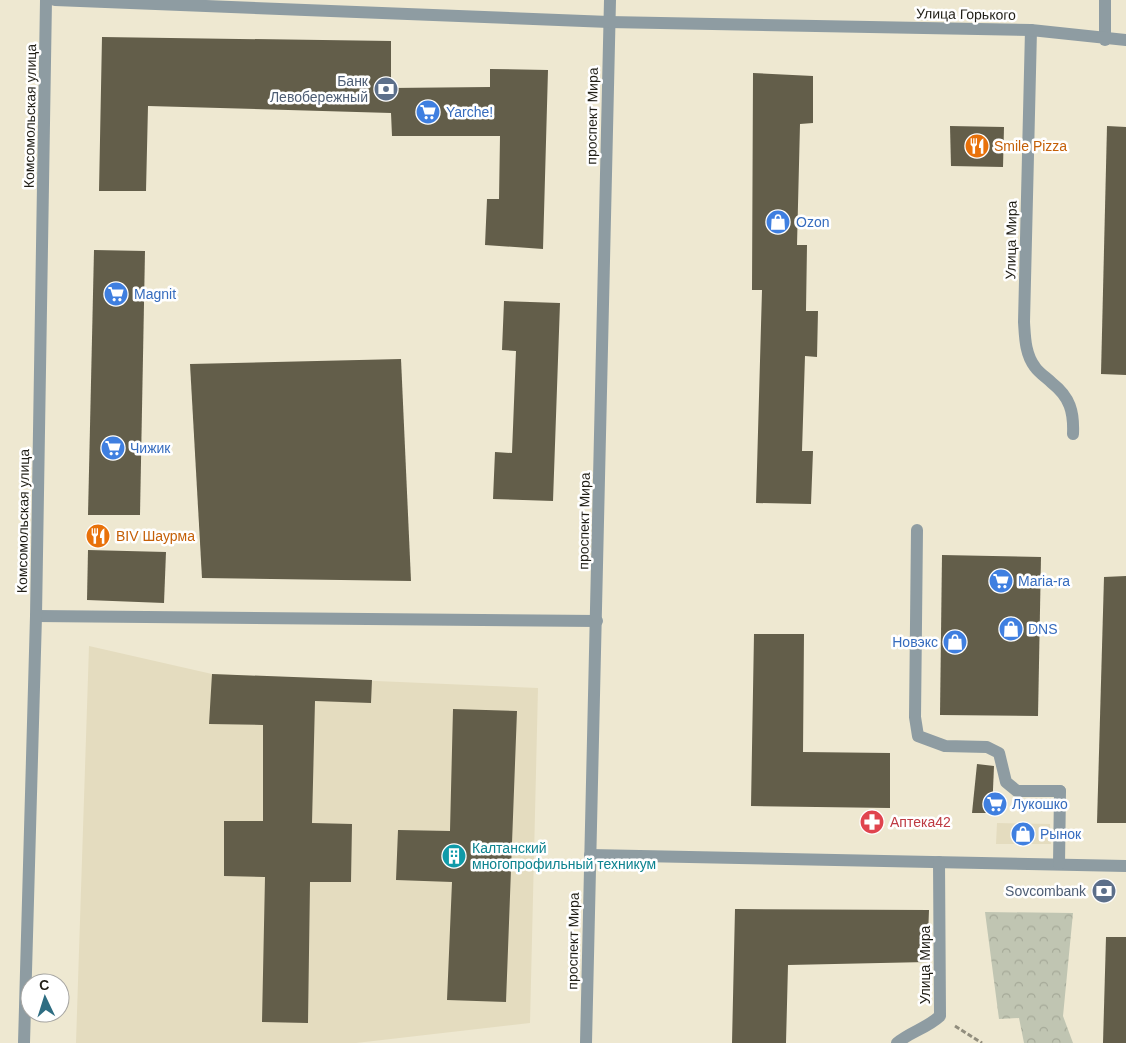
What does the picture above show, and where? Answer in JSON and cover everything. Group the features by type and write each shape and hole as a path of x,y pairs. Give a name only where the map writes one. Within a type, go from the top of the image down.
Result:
{"street":[{"name":"Комсомольская улица","path":"24,1043 36,616 46,0"},
{"name":"Улица Горького","path":"55,0 609,22 1031,30 1106,40 1126,40"},
{"name":"проспект Мира","path":"586,1043 610,0"},
{"path":"1105,0 1106,40"},
{"name":"Улица Мира","path":"1031,30 1024,322 1027,350 1035,367 1061,390 1070,403 1074,417 1073,434"},
{"path":"916,530 915,717 918,736 945,746 987,747 999,754 1006,782 1017,791 1060,791 1059,864"},
{"path":"36,616 597,621"},
{"path":"590,855 1126,866"},
{"name":"Улица Мира","path":"897,1043 914,1031 929,1026 940,1016 939,862"}],"path":[{"path":"940,1016 982,1043"}],"shaded area":[{"path":"89,646 212,674 538,688 530,1023 356,1043 76,1043"},
{"name":"Рынок","path":"997,823 1050,824 1051,844 996,844"}],"green space":[{"path":"985,912 1073,913 1063,1016 1073,1043 1024,1043 1019,1018 999,1019"}],"building":[{"path":"102,37 391,41 391,88 490,87 490,69 548,70 543,249 485,245 487,199 499,199 500,136 392,136 391,113 148,106 146,191 99,191"},
{"path":"753,73 813,76 813,123 800,124 797,245 807,245 806,311 818,311 817,357 805,356 802,451 813,451 811,504 756,503 762,290 752,290"},
{"name":"Smile Pizza","path":"950,126 1004,127 1003,167 951,166"},
{"path":"1107,126 1126,127 1126,375 1101,374"},
{"path":"94,250 145,251 140,515 88,515"},
{"path":"504,301 560,303 553,501 493,499 495,452 512,453 516,351 502,350"},
{"path":"401,359 411,581 202,578 190,364"},
{"path":"88,550 166,552 164,603 87,600"},
{"path":"942,555 1041,557 1038,716 940,715"},
{"path":"1126,576 1126,823 1097,823 1104,577"},
{"path":"754,634 804,634 803,752 890,753 890,808 751,806"},
{"path":"212,674 372,680 371,703 315,701 312,823 352,824 351,882 310,882 308,1023 262,1022 265,877 224,876 224,821 263,821 263,725 209,724"},
{"name":"Калтанский многопрофильный техникум","path":"453,709 517,711 506,1002 447,1000 452,882 396,880 398,830 450,831"},
{"path":"977,764 994,766 992,813 972,813"},
{"path":"735,909 929,910 927,962 788,965 786,1043 732,1043"},
{"path":"1106,937 1126,937 1126,1043 1103,1043"}],"place":[{"name":"Банк Левобережный","path":"386,89"},
{"name":"Yarche!","path":"428,112"},
{"name":"Smile Pizza","path":"977,146"},
{"name":"Ozon","path":"778,222"},
{"name":"Magnit","path":"116,294"},
{"name":"Чижик","path":"113,448"},
{"name":"BIV Шаурма","path":"98,536"},
{"name":"Maria-ra","path":"1001,581"},
{"name":"DNS","path":"1011,629"},
{"name":"Новэкс","path":"955,642"},
{"name":"Лукошко","path":"995,804"},
{"name":"Аптека42","path":"872,822"},
{"name":"Рынок","path":"1023,834"},
{"name":"Калтанский многопрофильный техникум","path":"454,856"},
{"name":"Sovcombank","path":"1104,891"}]}
